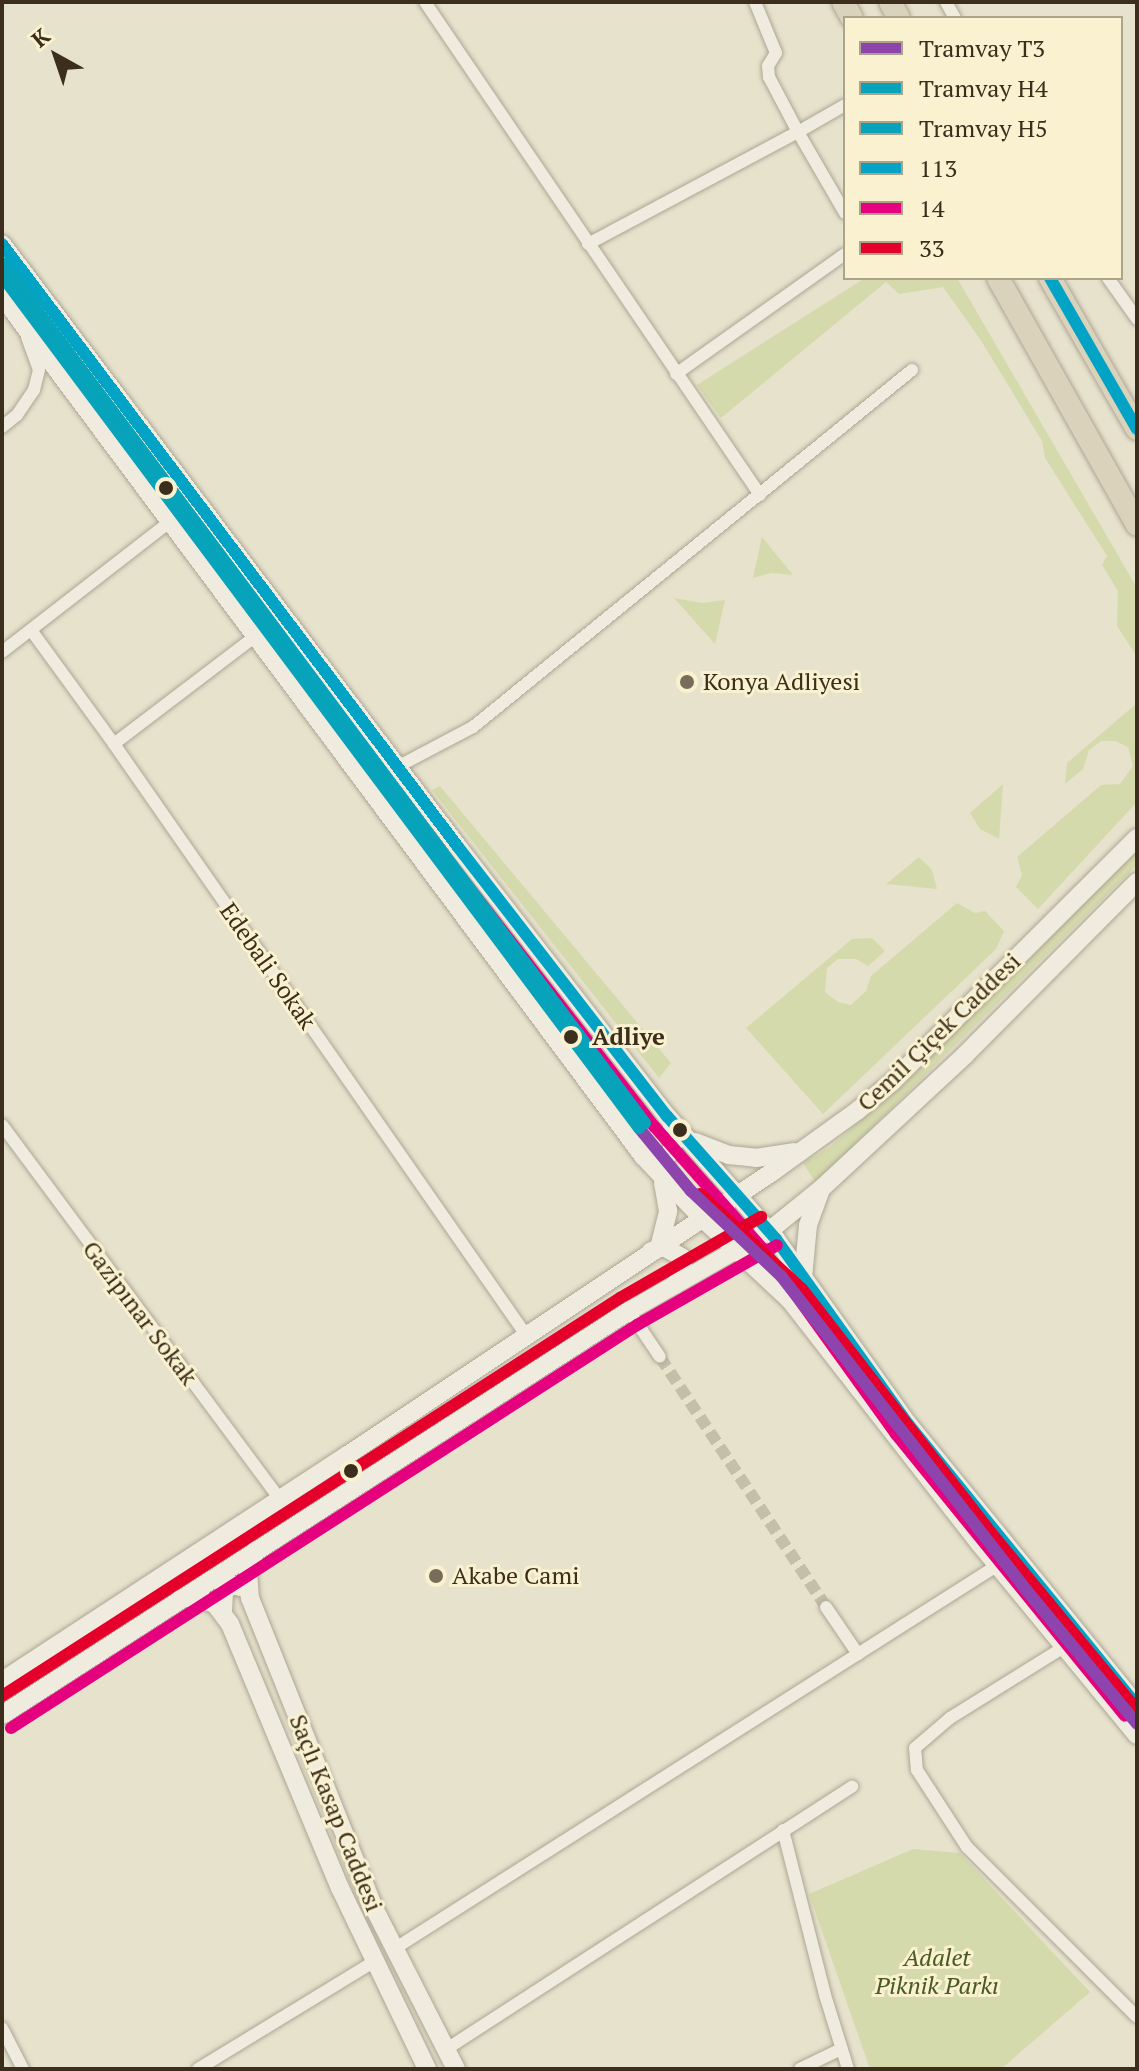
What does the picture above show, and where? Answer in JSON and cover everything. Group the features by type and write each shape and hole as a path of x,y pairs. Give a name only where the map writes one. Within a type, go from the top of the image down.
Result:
{"highway":[{"path":"999,280 1137,525"},
{"path":"1051,280 1137,429"}],"street":[{"path":"425,2 760,495"},
{"path":"755,2 776,53 768,66 769,77 843,210"},
{"path":"588,244 843,106"},
{"path":"2,244 397,767 667,1116 769,1231 937,1461 1137,1706"},
{"path":"676,374 843,255"},
{"path":"1109,280 1137,319"},
{"path":"2,296 643,1156 696,1212 760,1269 806,1319 998,1565 1137,1735"},
{"path":"2,427 17,415 34,390 39,370 22,323"},
{"path":"397,767 473,727 912,370"},
{"path":"2,652 171,521"},
{"name":"Edebali Sokak","path":"31,630 114,744 526,1335"},
{"path":"114,744 257,635"},
{"name":"Cemil Çiçek Caddesi","path":"2,1681 526,1335 654,1248 696,1212 737,1195 804,1149 892,1082 1137,838"},
{"name":"Cemil Çiçek Caddesi","path":"2,1715 629,1311 769,1231 822,1188 965,1055 1137,882"},
{"path":"643,1156 651,1162 663,1160 670,1153 676,1140 675,1128 667,1116"},
{"name":"Gazipınar Sokak","path":"2,1125 280,1500"},
{"path":"686,1139 729,1155 756,1158 804,1149"},
{"path":"661,1176 668,1211 654,1248 664,1247 683,1258 683,1271 675,1285"},
{"path":"803,1278 808,1225 822,1188"},
{"path":"719,1261 738,1261 760,1269"},
{"path":"629,1311 660,1357"},
{"path":"180,1599 203,1599 223,1611 224,1591 233,1585 248,1589 248,1571 256,1550"},
{"path":"394,1949 998,1565"},
{"name":"Saçlı Kasap Caddesi","path":"248,1589 394,1949 456,2069"},
{"path":"826,1607 858,1654"},
{"name":"Saçlı Kasap Caddesi","path":"223,1611 373,1962 422,2067"},
{"path":"1064,1647 950,1718 915,1748 917,1770 967,1847 1137,2017"},
{"path":"445,2050 852,1787"},
{"path":"783,1830 848,2069"},
{"path":"198,2069 373,1962"},
{"path":"2,2028 23,2069"},
{"path":"800,2069 841,2049"}],"green space":[{"path":"862,280 958,280 1137,588 1137,657 1117,626 1118,591 1102,565 1107,556 1045,458 1042,441 980,339 943,287 899,294 886,282 721,418 697,385"},
{"path":"762,537 793,575 771,573 753,578"},
{"path":"674,598 702,603 725,600 715,644"},
{"path":"1137,703 1137,802 1038,909 1016,887 1022,875 1017,857 1101,785 1120,784 1133,766 1128,747 1115,741 1101,741 1089,750 1083,769 1065,784 1067,763"},
{"path":"1003,784 999,839 980,829 970,813"},
{"path":"440,786 671,1063 659,1078 432,790"},
{"path":"1137,851 1137,865 816,1183 803,1163 830,1147 874,1109"},
{"path":"919,857 932,870 937,889 886,884"},
{"path":"957,903 975,913 985,911 1004,931 996,949 823,1114 746,1028 852,939 872,938 885,951 868,966 856,959 838,959 827,968 825,992 838,1002 851,1005 866,991 871,976"},
{"name":"Adalet Piknik Parkı","path":"913,1849 960,1853 1090,1992 1001,2069 870,2069 809,1894"}],"tunnel":[{"path":"660,1357 826,1607"}],"tram line":[{"name":"H4","path":"2,263 645,1123"},
{"name":"H5","path":"2,276 639,1128"},
{"name":"T3","path":"639,1128 691,1191 781,1276 1023,1586 1137,1724"}],"transit line":[{"name":"113","path":"2,244 458,847 667,1116 776,1239 908,1424 1137,1706"},
{"name":"14","path":"2,271 445,857 654,1126 763,1249 896,1434 1125,1716"},
{"name":"113","path":"1051,280 1137,429"},
{"name":"33","path":"700,1194 802,1289 992,1534 1137,1710"},
{"name":"33","path":"2,1696 620,1298 761,1217"},
{"name":"14","path":"11,1728 637,1325 777,1245"}],"place":[{"name":"Konya Adliyesi","path":"687,682"},
{"name":"Adliye","path":"571,1037"},
{"name":"Akabe Cami","path":"436,1576"}]}
